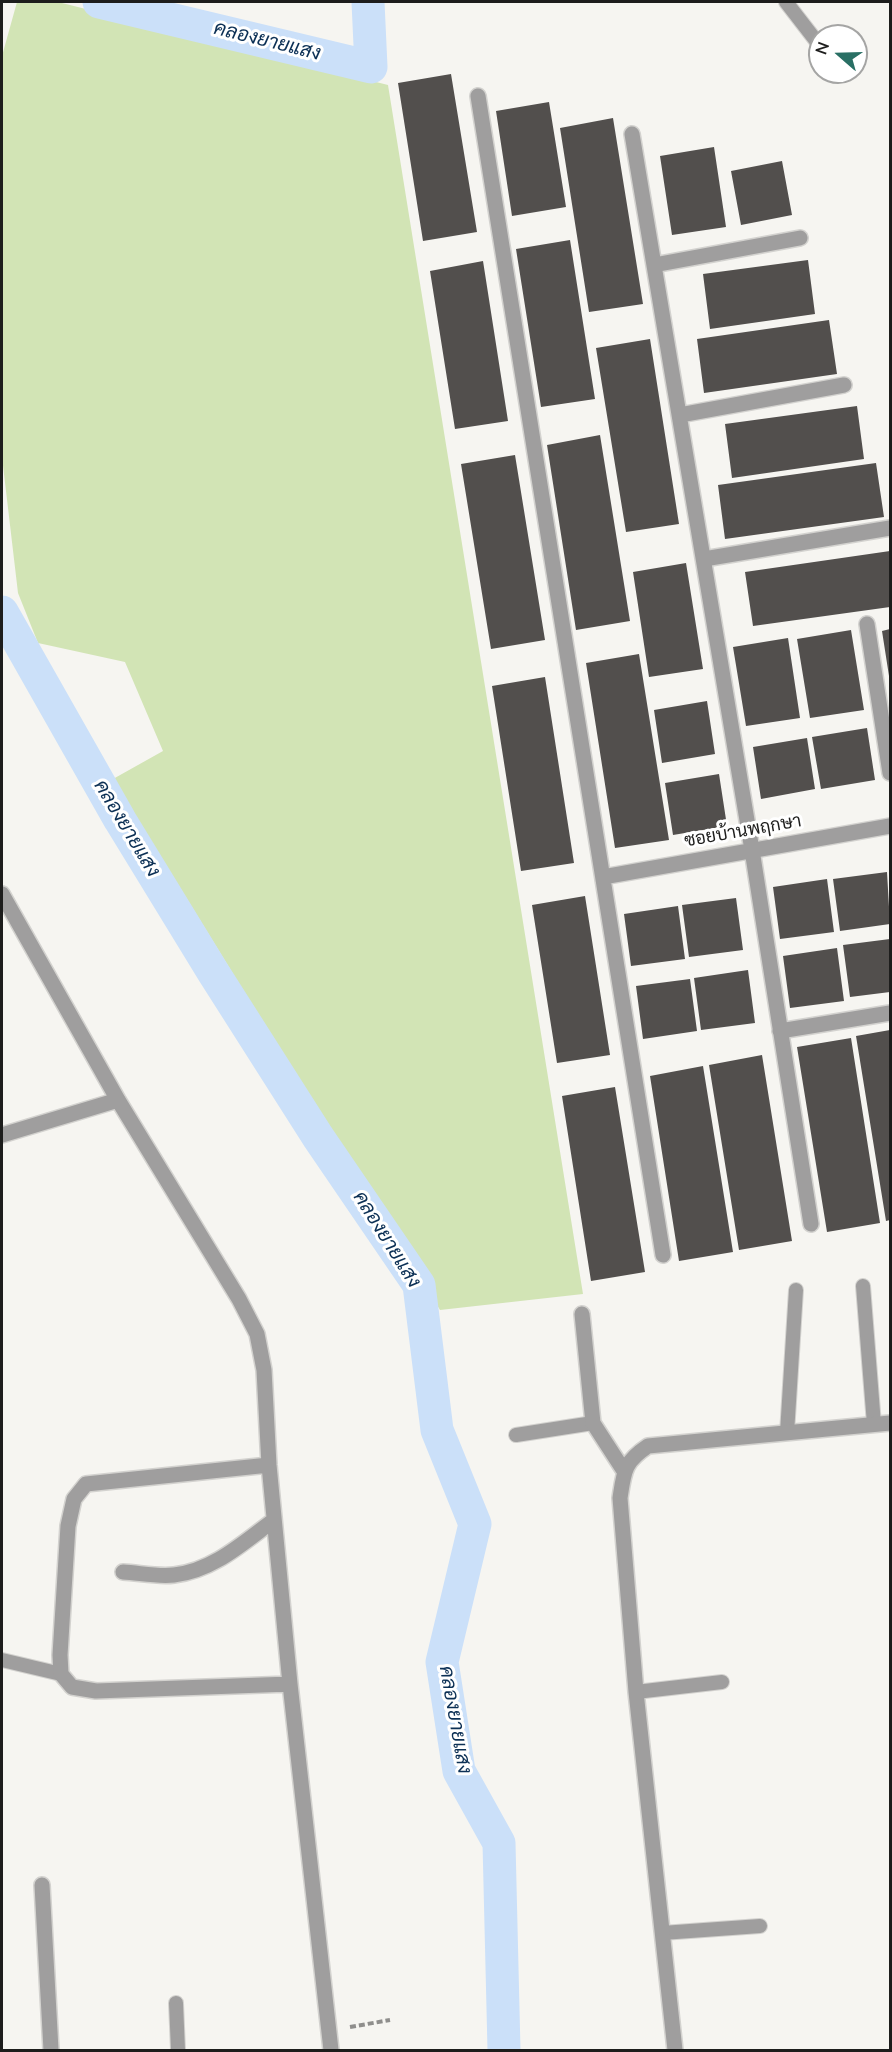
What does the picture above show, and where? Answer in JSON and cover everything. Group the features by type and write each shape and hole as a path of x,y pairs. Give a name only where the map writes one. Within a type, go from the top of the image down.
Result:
{"street":[{"path":"478,96 663,1255"},
{"path":"632,134 752,850 811,1224"},
{"path":"654,265 800,238"},
{"path":"680,416 844,385"},
{"path":"704,559 891,528"},
{"path":"867,624 891,773"},
{"name":"ซอยบ้านพฤกษา","path":"603,877 891,826"},
{"path":"2,894 118,1100 239,1299 256,1334 264,1370 269,1465 290,1684 331,2050"},
{"path":"780,1031 891,1013"},
{"path":"2,1135 118,1100"},
{"path":"582,1314 593,1423 624,1471"},
{"path":"675,2050 636,1692 620,1498 624,1471 631,1457 648,1446 891,1423"},
{"path":"269,1465 86,1484 74,1499 68,1526 60,1655 62,1674 72,1687 96,1691 290,1684"},
{"path":"123,1572 173,1575 193,1571 213,1564 274,1520"},
{"path":"42,1885 51,2050"}],"lane":[{"path":"786,2 808,30"},
{"path":"863,1286 874,1424"},
{"path":"788,1433 796,1290"},
{"path":"516,1435 593,1423"},
{"path":"2,1660 62,1674"},
{"path":"636,1692 722,1682"},
{"path":"662,1933 760,1926"},
{"path":"176,2003 178,2050"}],"path":[{"path":"328,2031 390,2020"}],"green space":[{"path":"17,2 58,2 388,85 583,1294 440,1310 113,779 163,751 125,662 38,643 18,593 2,457 2,56"}],"building":[{"path":"451,74 477,232 423,241 398,83"},
{"path":"549,102 566,207 512,216 496,111"},
{"path":"613,118 643,304 589,312 560,128"},
{"path":"714,147 726,227 672,235 660,156"},
{"path":"782,161 792,215 741,225 731,171"},
{"path":"570,240 595,399 541,407 516,249"},
{"path":"808,260 815,314 710,329 703,274"},
{"path":"483,261 508,421 455,429 430,271"},
{"path":"829,320 837,374 704,393 697,339"},
{"path":"650,339 679,524 626,532 596,348"},
{"path":"857,406 864,459 732,478 725,424"},
{"path":"600,435 630,621 576,630 547,445"},
{"path":"515,455 545,640 491,649 461,464"},
{"path":"876,463 884,517 725,539 718,485"},
{"path":"890,551 890,607 753,626 745,572"},
{"path":"686,563 703,669 649,677 633,572"},
{"path":"890,629 890,675 889,676 882,631"},
{"path":"851,630 864,710 810,718 797,639"},
{"path":"788,638 800,718 746,726 733,647"},
{"path":"639,654 669,840 615,848 586,663"},
{"path":"545,677 574,863 521,871 492,686"},
{"path":"707,701 715,754 662,763 654,710"},
{"path":"867,728 875,780 821,789 812,737"},
{"path":"807,738 815,789 761,799 753,747"},
{"path":"719,774 727,826 673,835 665,783"},
{"path":"887,872 890,924 840,931 833,879"},
{"path":"827,879 834,932 780,939 773,887"},
{"path":"585,896 610,1055 557,1063 532,905"},
{"path":"736,898 743,950 689,957 682,905"},
{"path":"678,906 685,959 631,966 624,914"},
{"path":"890,939 890,992 850,997 843,945"},
{"path":"837,948 844,1001 790,1008 783,956"},
{"path":"748,970 755,1023 701,1030 694,978"},
{"path":"690,979 697,1031 643,1039 636,986"},
{"path":"890,1030 890,1220 886,1221 856,1036"},
{"path":"851,1038 880,1223 827,1232 797,1047"},
{"path":"762,1055 792,1241 739,1250 709,1065"},
{"path":"703,1066 733,1252 679,1261 650,1076"},
{"path":"615,1087 645,1272 591,1281 562,1096"}],"waterway":[{"name":"คลองยายแสง","path":"99,2 371,67 368,2"},
{"name":"คลองยายแสง","path":"2,612 120,820 213,972 318,1137 419,1285 437,1430 475,1524 442,1662 459,1771 499,1843 504,2050"}]}
